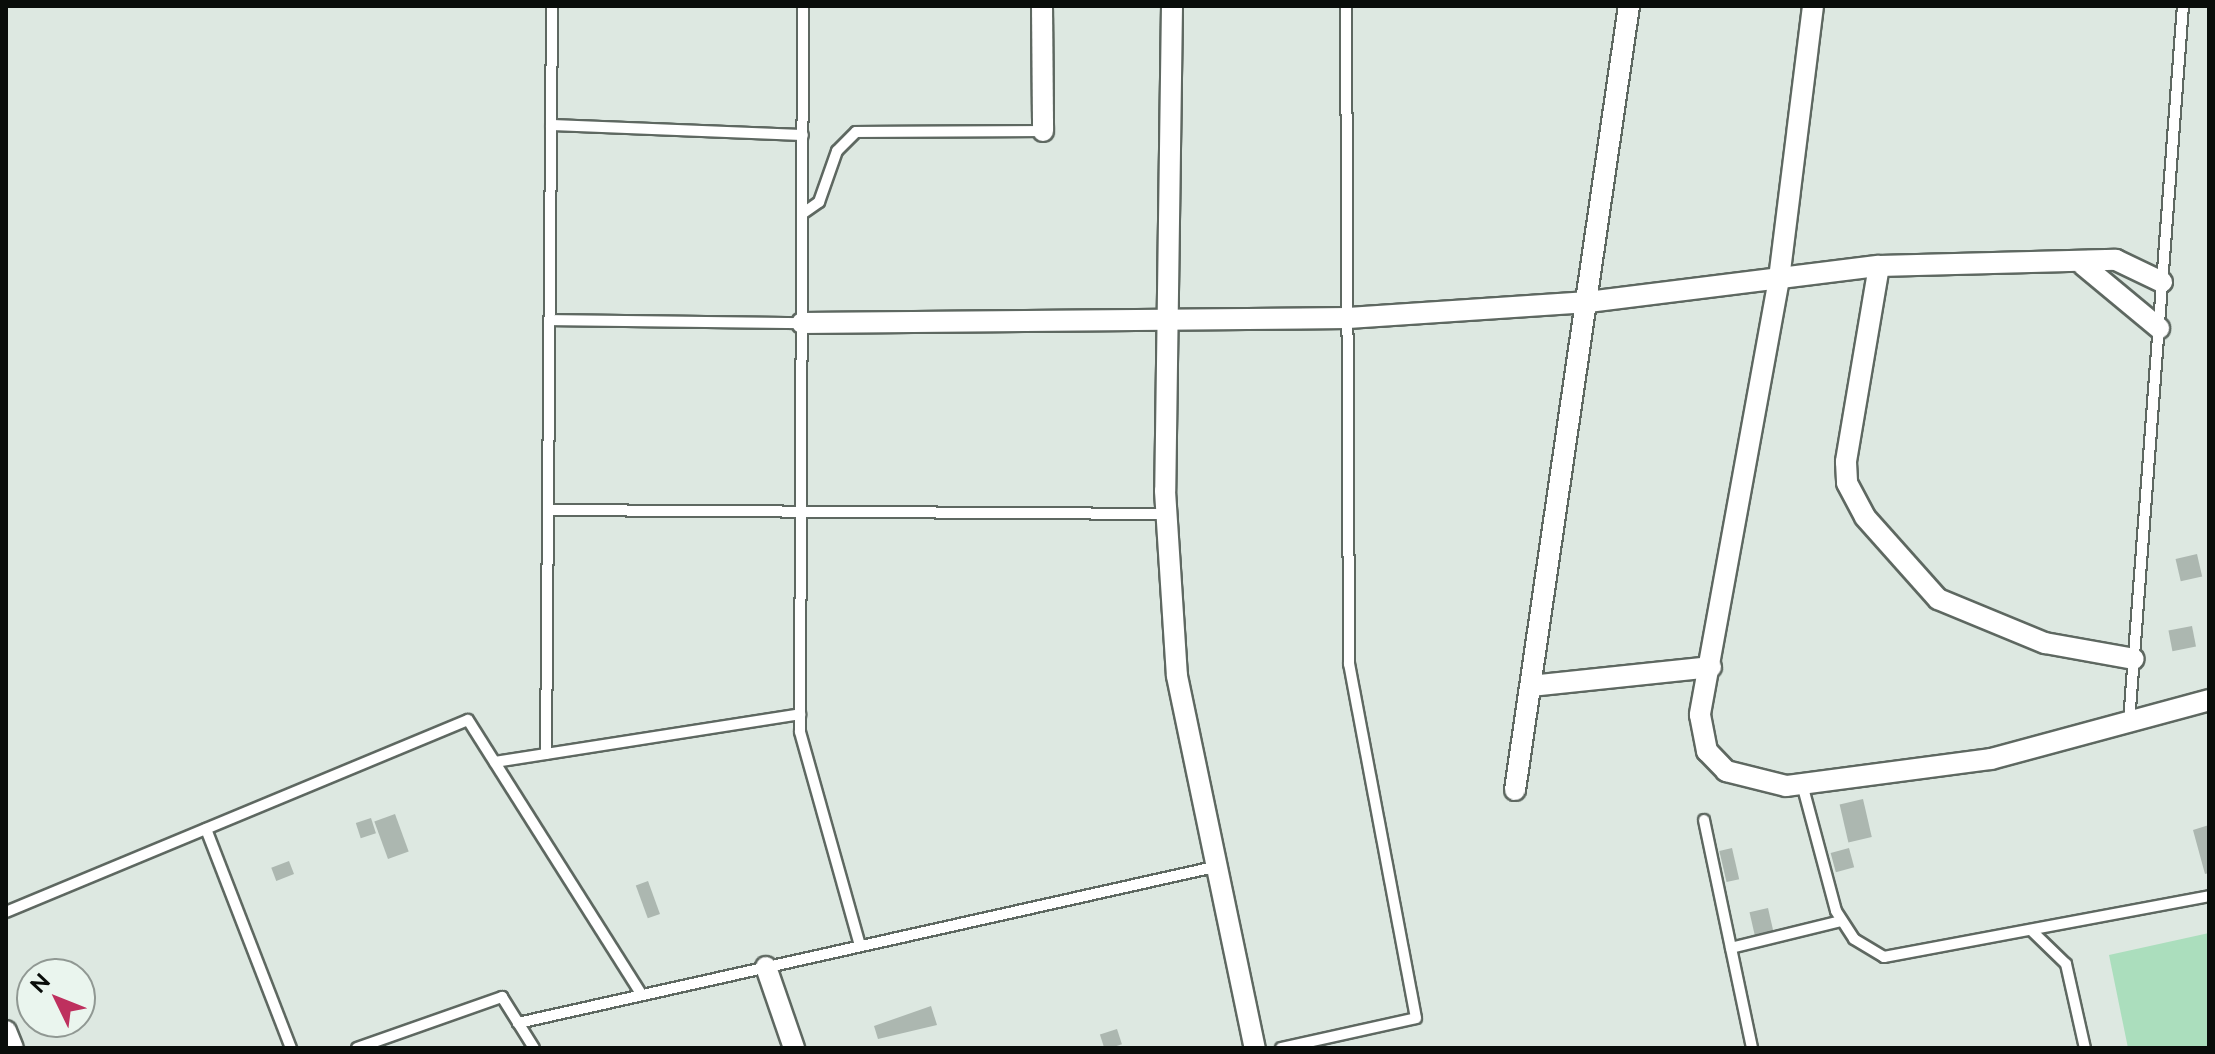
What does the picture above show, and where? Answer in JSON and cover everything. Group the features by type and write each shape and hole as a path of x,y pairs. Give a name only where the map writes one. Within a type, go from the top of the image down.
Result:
{"street":[{"path":"1042,6 1043,131"},
{"path":"1172,6 1166,514 1177,676 1214,867 1255,1048"},
{"path":"1515,790 1629,6"},
{"path":"1813,6 1779,279 1700,733 1715,762 1772,786 1802,784 1991,759 2129,725 2209,700"},
{"path":"802,323 1167,325 1348,318 1588,302 1879,266 2083,265 2116,260 2162,282"},
{"path":"2083,265 2159,328"},
{"path":"1879,266 1846,462 1847,483 1865,517 1938,599 2045,643 2134,659"},
{"path":"1531,686 1711,667"},
{"path":"766,967 794,1048"},
{"path":"6,1031 13,1048"}],"lane":[{"path":"546,754 552,6"},
{"path":"803,6 800,714 803,755 860,946"},
{"path":"1281,1048 1416,1018 1349,664 1346,6"},
{"path":"2129,725 2183,6"},
{"path":"551,125 803,135"},
{"path":"802,214 819,202 837,151 856,132 1043,131"},
{"path":"549,320 802,323"},
{"path":"548,510 1166,514"},
{"path":"495,762 800,714"},
{"path":"6,912 468,720 642,995"},
{"path":"1802,784 1841,921 1873,953 1898,958 2209,896"},
{"path":"1704,820 1752,1048"},
{"path":"206,829 291,1048"},
{"path":"518,1023 1214,867"},
{"path":"1731,948 1841,921"},
{"path":"2032,932 2066,964 2085,1048"},
{"path":"357,1048 502,997 534,1048"}],"green space":[{"path":"2209,933 2209,1048 2128,1048 2109,955"}],"building":[{"path":"2197,554 2202,576 2181,581 2176,559"},
{"path":"2192,626 2196,647 2172,651 2168,631"},
{"path":"1863,799 1872,837 1848,842 1840,804"},
{"path":"395,814 409,852 388,859 374,822"},
{"path":"371,818 376,833 361,838 356,823"},
{"path":"2209,825 2209,873 2205,874 2193,830"},
{"path":"1732,848 1739,879 1727,882 1719,851"},
{"path":"1849,848 1854,867 1836,872 1831,853"},
{"path":"289,861 294,874 276,881 271,868"},
{"path":"648,881 660,914 648,918 636,885"},
{"path":"1768,908 1773,930 1755,935 1749,912"},
{"path":"931,1006 937,1025 878,1039 874,1026"},
{"path":"1117,1029 1122,1044 1104,1048 1100,1035"}]}
